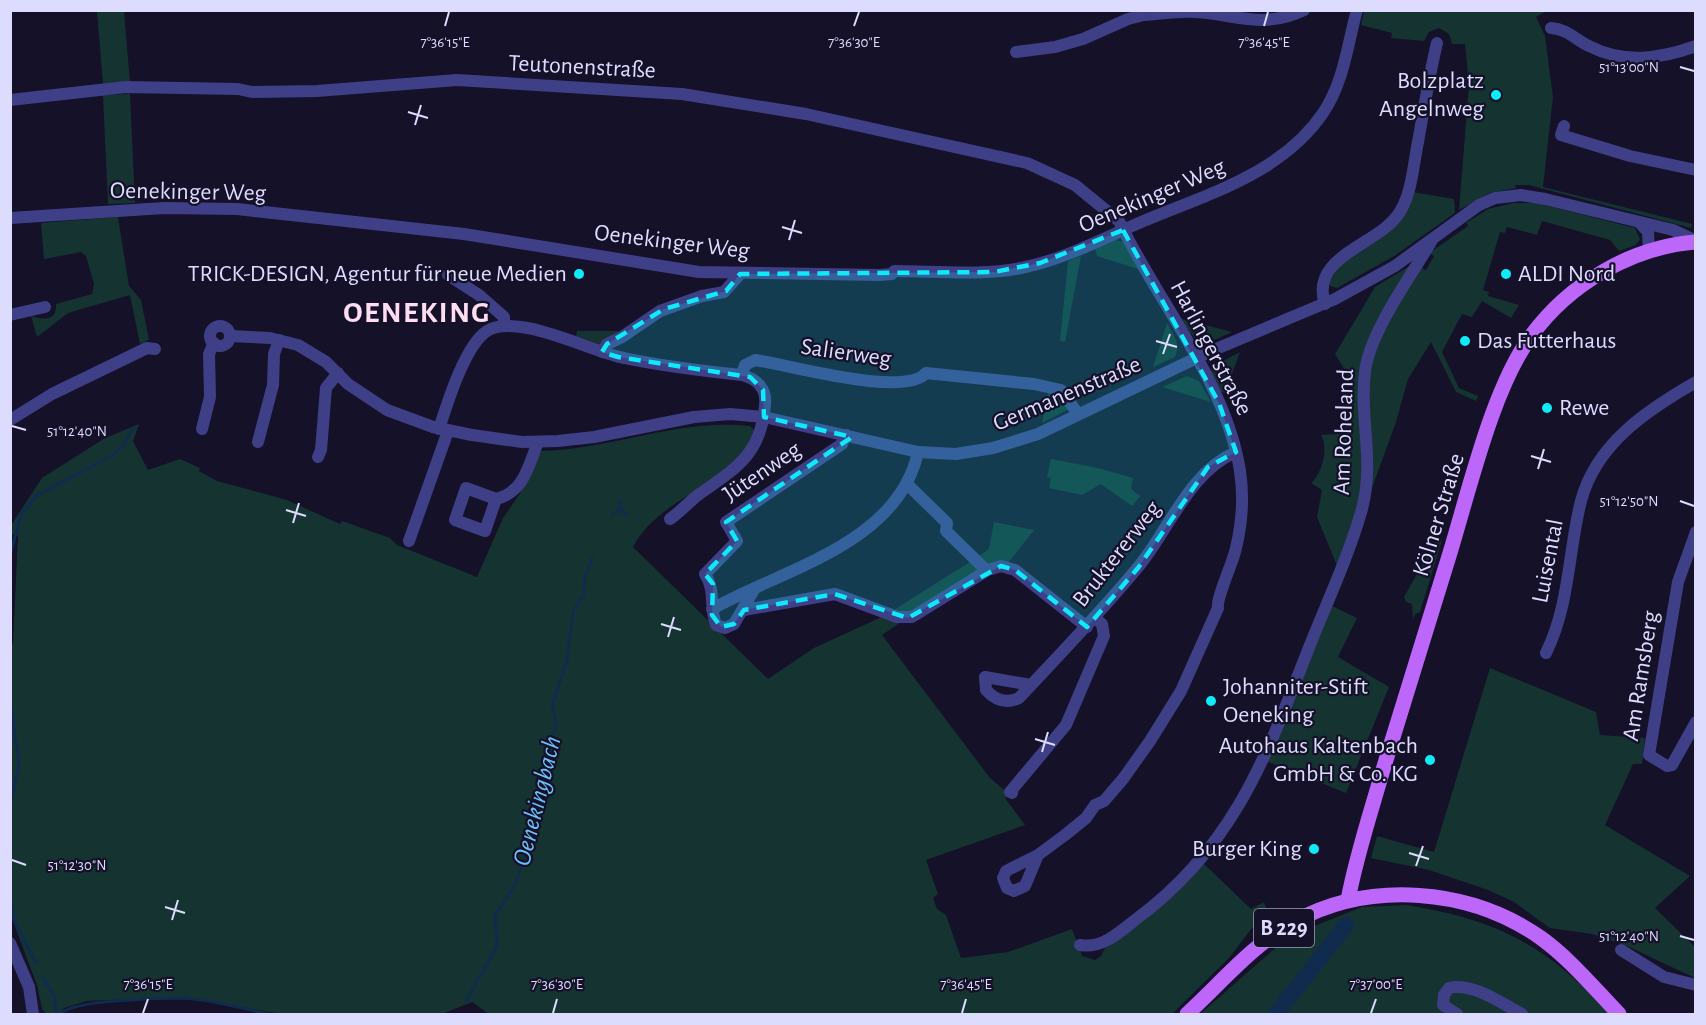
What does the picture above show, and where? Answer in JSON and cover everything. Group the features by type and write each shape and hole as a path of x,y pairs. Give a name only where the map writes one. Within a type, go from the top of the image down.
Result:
{"main road":[{"name":"Kölner Straße","path":"1348,900 1371,809 1484,445 1511,371 1534,332 1567,297 1610,269 1649,251 1695,241"},
{"name":"B 229","path":"1187,1014 1270,937 1301,918 1348,900 1385,896 1445,899 1465,903 1512,920 1557,951 1619,1014"}],"street":[{"path":"1016,52 1083,39 1144,13 1195,12 1257,21 1286,18 1304,10"},
{"name":"Oenekinger Weg","path":"10,218 146,209 237,209 464,234 652,266 740,274 994,272 1040,263 1123,230 1245,179 1279,157 1311,128 1328,106 1340,81 1357,10"},
{"path":"1551,28 1562,28 1599,50 1630,57 1658,57 1695,46"},
{"path":"1325,304 1323,285 1331,267 1344,255 1386,228 1404,204 1437,43"},
{"name":"Teutonenstraße","path":"10,100 126,87 238,89 252,92 317,91 457,80 682,94 815,116 1027,163 1074,185 1116,217 1123,230"},
{"path":"1564,126 1561,135 1630,156 1695,170"},
{"name":"Germanenstraße","path":"202,429 210,397 209,354 214,343 210,334 217,326 225,327 230,336 279,340 304,347 338,373 348,384 379,406 444,430 504,440 538,442 591,438 694,417 730,414 764,417 918,452 956,454 993,448 1038,434 1196,359 1325,304 1395,266 1479,205 1495,198 1514,195 1545,199 1680,232 1695,241"},
{"path":"1640,223 1648,232 1649,251"},
{"path":"1658,226 1664,234 1665,246"},
{"name":"Harlingerstraße","path":"1038,855 1086,818 1092,808 1104,801 1123,779 1164,720 1199,656 1218,608 1217,603 1227,579 1242,522 1240,471 1227,419 1123,230"},
{"name":"Am Roheland","path":"1080,945 1092,947 1142,916 1191,871 1224,831 1263,763 1358,522 1367,485 1368,443 1364,384 1369,355 1381,326 1434,238"},
{"path":"602,352 607,344 622,337 660,311 702,296 724,292 740,274"},
{"path":"448,275 495,308 504,317 504,326"},
{"path":"10,315 45,307"},
{"path":"409,541 474,344 488,330 504,326 565,338 632,360 742,375 755,380 763,390 766,402 755,445 745,460 670,519"},
{"path":"258,442 273,385 274,354 279,340"},
{"path":"10,420 85,377 147,348 156,350"},
{"name":"Salierweg","path":"742,375 745,366 755,360 882,383 917,381 926,373 1011,381 1061,390 1078,414"},
{"path":"318,458 323,436 326,388 338,373"},
{"name":"Luisental","path":"1546,653 1567,589 1581,503 1596,466 1625,430 1695,382"},
{"name":"Jütenweg","path":"712,609 712,585 705,574 737,541 726,522 842,444 846,435"},
{"path":"496,499 508,496 519,486 538,442"},
{"path":"755,588 734,624 725,628 716,625 712,609 838,547 873,524 907,483 914,471 918,452"},
{"name":"Bruktererweg","path":"1031,685 1091,623 1138,568 1208,468 1236,452"},
{"path":"907,483 947,523 946,531 986,570"},
{"name":"Am Ramsberg","path":"1695,532 1678,582 1649,755 1667,766 1672,765 1695,722"},
{"path":"744,610 836,594 897,617 912,617 986,570 1001,566 1015,570 1091,623 1102,624 1104,636 1077,705 1066,725 1010,792 1012,793"},
{"path":"10,943 29,987 33,1014"},
{"path":"1622,950 1664,977 1695,985"},
{"path":"1457,1014 1443,1005 1443,1000 1449,988 1461,986 1488,996 1522,1014"}],"highlighted area":[{"path":"1123,230 1219,403 1236,452 1208,467 1138,568 1087,627 1015,570 1001,566 908,618 835,594 744,610 734,624 721,627 712,615 713,584 705,574 737,541 726,522 852,437 764,417 763,390 750,377 618,357 602,352 607,344 664,309 726,291 740,274 994,272 1040,263"}],"green space":[{"path":"97,11 124,11 130,83 103,84"},
{"path":"1364,11 1546,11 1536,17 1545,36 1553,97 1543,187 1692,224 1691,228 1529,185 1515,185 1516,188 1490,193 1459,210 1469,85 1465,44 1452,44 1449,34 1439,28 1429,32 1424,41 1391,38 1392,33 1361,25"},
{"path":"130,94 135,203 108,204 103,95"},
{"path":"1412,192 1454,199 1455,213 1394,256 1337,288 1330,286 1329,283 1337,269"},
{"path":"1513,203 1537,203 1635,228 1640,239 1636,245 1619,251 1610,240 1542,221 1537,235 1507,227 1505,233 1500,232 1483,290 1489,292 1488,296 1519,305 1511,318 1482,301 1472,317 1462,314 1442,352 1459,388 1478,396 1476,401 1456,392 1431,342 1408,379 1396,422 1372,488 1369,486 1366,395 1374,346 1420,267 1426,270 1434,256 1429,253 1468,226 1466,223 1488,209"},
{"path":"118,217 129,286 141,300 149,340 140,344 130,295 68,313 37,337 31,316 49,318 56,310 56,304 92,294 94,284 86,256 81,252 44,259 41,223"},
{"path":"1116,240 1124,242 1138,269 1097,256 1095,249"},
{"path":"1081,256 1065,342 1060,341 1068,261"},
{"path":"1413,264 1370,345 1365,484 1338,568 1317,517 1322,490 1311,483 1318,474 1323,460 1324,447 1321,435 1339,434 1354,385 1335,354 1375,287"},
{"path":"1178,318 1232,332 1207,343 1199,343"},
{"path":"1167,323 1176,340 1177,352 1175,357 1153,367"},
{"path":"577,331 621,331 621,334 599,344 576,336"},
{"path":"1240,352 1225,393 1219,391 1210,372 1212,367"},
{"path":"1187,376 1199,381 1211,402 1162,387"},
{"path":"1049,389 1058,392 1069,409 1042,423"},
{"path":"139,424 133,441 148,470 180,459 200,468 199,471 217,481 287,500 340,524 342,521 390,538 397,545 477,577 503,518 519,495 541,451 594,445 698,426 750,426 755,431 745,450 714,479 660,515 645,529 633,547 768,679 814,648 884,616 906,619 882,635 990,778 1009,794 1005,798 1025,825 926,860 938,894 933,898 937,909 946,915 961,958 1008,952 1072,929 1082,956 1095,960 1101,956 1107,944 1202,862 1251,909 1264,902 1267,910 1263,922 1252,928 1229,958 1172,1014 489,1014 472,1002 442,1014 282,1014 184,997 87,1001 64,1008 61,1014 47,1014 42,1009 37,985 11,916 10,645 13,644 18,536 11,534 10,527 42,478 105,438"},
{"path":"1051,459 1098,468 1133,478 1131,489 1140,496 1132,506 1101,484 1082,495 1049,488 1051,478 1047,477"},
{"path":"994,522 1034,530 1008,563 985,567 976,558 989,549"},
{"path":"1442,540 1420,612 1415,614 1413,620 1412,604 1406,602 1404,597 1435,542"},
{"path":"973,560 982,569 912,611 892,611"},
{"path":"1328,604 1357,618 1338,657 1389,687 1346,793 1266,761"},
{"path":"1490,668 1596,712 1600,735 1645,738 1642,764 1633,764 1605,825 1690,876 1655,908 1695,947 1695,978 1627,946 1592,934 1550,928 1514,902 1488,890 1429,870 1371,858 1377,836 1434,852"},
{"path":"1406,905 1467,918 1518,939 1565,970 1610,1014 1200,1014 1280,944 1302,931 1362,907"}],"waterway":[{"path":"10,555 21,515 36,496 113,455 122,447 133,428"},
{"path":"612,514 620,509 620,500"},
{"path":"620,509 626,515"},
{"name":"Oenekingbach","path":"466,1001 497,946 495,916 514,886 524,861 550,764 549,753 556,723 552,706 567,660 573,612 584,594 584,581 592,558"},
{"path":"10,701 19,765 10,804"},
{"path":"10,897 14,920 36,963"},
{"path":"1276,1014 1346,925"},
{"path":"43,978 55,997 56,1014"},
{"path":"1277,1013 1280,997"},
{"name":"Oenekingbach","path":"61,1014 68,1009 98,1003 182,998 214,1002 268,1014"}],"place":[{"name":"Bolzplatz Angelnweg","path":"1496,95"},
{"name":"TRICK-DESIGN, Agentur für neue Medien","path":"579,274"},
{"name":"ALDI Nord","path":"1506,274"},
{"name":"Das Futterhaus","path":"1465,341"},
{"name":"Rewe","path":"1547,408"},
{"name":"Johanniter-Stift Oeneking","path":"1211,701"},
{"name":"Autohaus Kaltenbach GmbH & Co. KG","path":"1430,760"},
{"name":"Burger King","path":"1314,849"}],"district":[{"name":"OENEKING","path":"417,313"}]}
